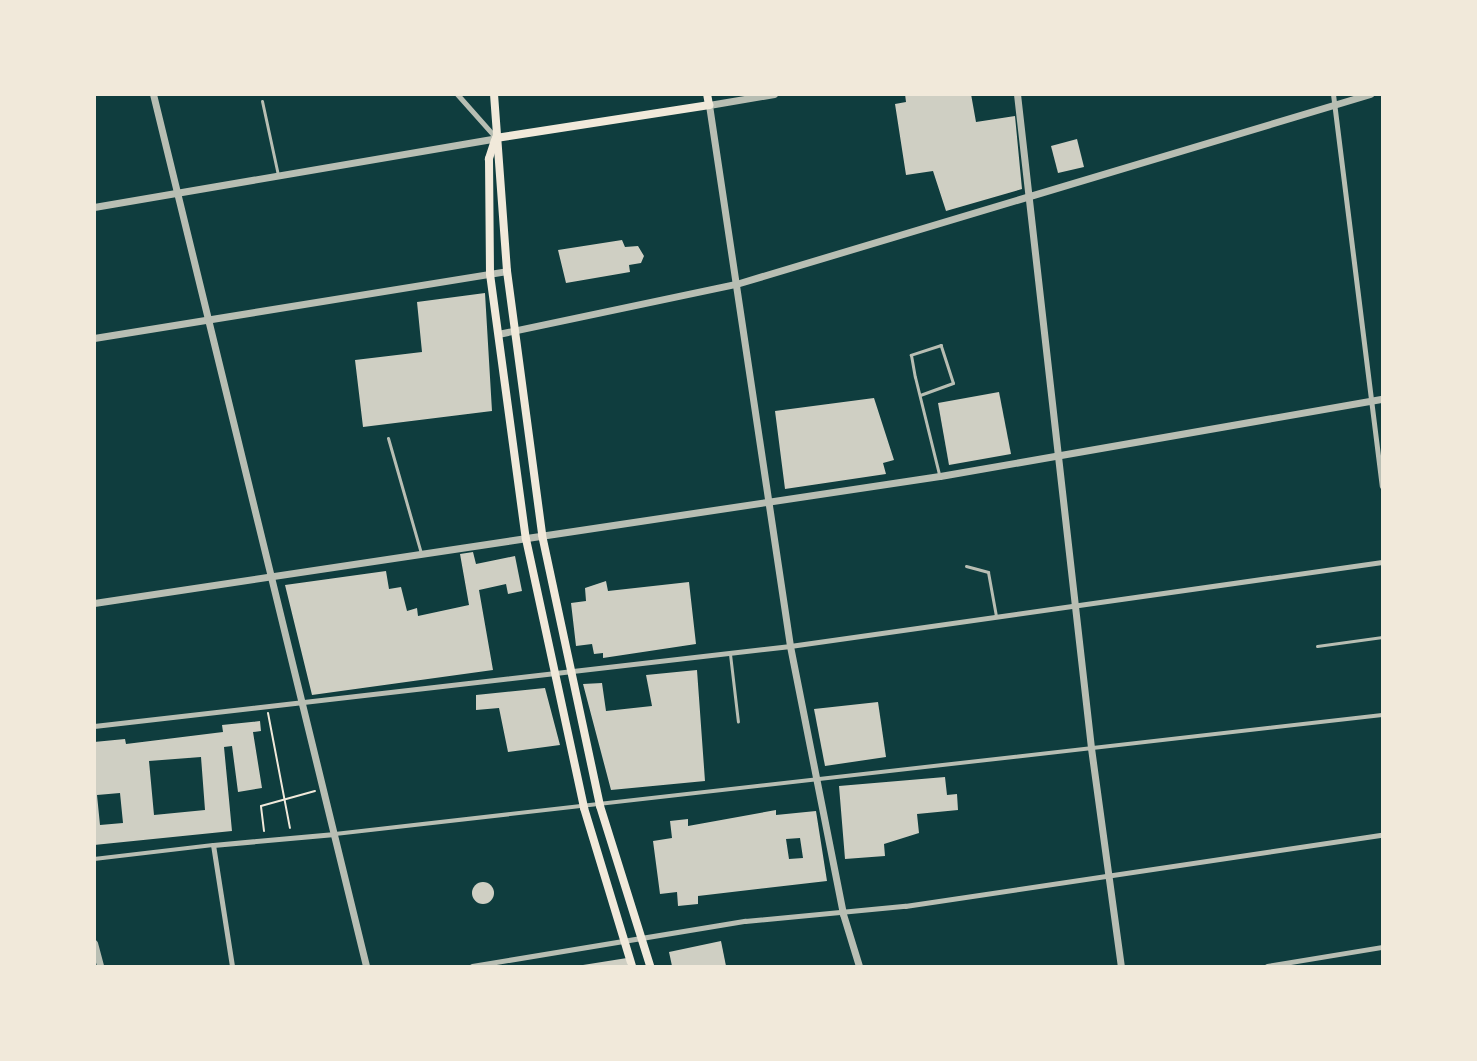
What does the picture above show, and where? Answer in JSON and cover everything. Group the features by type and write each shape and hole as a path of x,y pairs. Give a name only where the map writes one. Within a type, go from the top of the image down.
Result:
{"main road":[{"path":"494,94 496,138 502,159 507,271 542,535 568,674 600,806 650,966"},
{"path":"496,138 709,105 707,94"},
{"path":"496,138 489,159 490,274 526,538 552,675 584,808 632,966"}],"street":[{"path":"153,94 174,194 208,318 268,580 335,834 366,966"},
{"path":"457,94 496,138"},
{"path":"774,94 709,105 766,502 790,646 843,914 859,966"},
{"path":"1017,94 1091,748 1121,966"},
{"path":"1333,94 1383,486"},
{"path":"498,333 736,284 1370,94"},
{"path":"94,207 496,138"},
{"path":"94,338 507,271"},
{"path":"94,603 268,580 542,535 939,476 1383,399"},
{"path":"94,726 267,707 300,706 730,654 1383,562"},
{"path":"94,859 584,808 1383,715"},
{"path":"472,966 745,921 843,914 1108,872 1383,835"},
{"path":"213,845 232,966"},
{"path":"94,943 100,966"},
{"path":"1267,966 1287,965 1383,948"}],"lane":[{"path":"262,101 278,175"},
{"path":"920,395 953,383 941,345 911,355 920,395 939,476"},
{"path":"388,438 421,554"},
{"path":"966,566 988,572 996,616"},
{"path":"1317,646 1383,637"},
{"path":"730,654 738,722"}],"path":[{"path":"267,707 292,838"},
{"path":"266,840 261,806 323,789"}],"building":[{"path":"905,94 971,94 976,122 1015,116 1022,189 946,211 933,171 906,175 895,104 906,102"},
{"path":"1077,139 1084,167 1058,173 1051,146"},
{"path":"622,240 625,247 638,246 644,256 641,263 629,265 630,272 566,283 558,250"},
{"path":"485,293 492,411 363,427 355,360 422,352 417,302"},
{"path":"999,392 1011,454 949,465 938,403"},
{"path":"874,398 894,460 883,463 886,474 785,489 775,411"},
{"path":"473,552 476,564 515,556 522,591 508,594 506,584 479,590 493,670 312,695 285,585 386,571 389,589 401,587 407,611 417,608 418,616 469,605 460,554"},
{"path":"606,581 608,591 689,582 696,644 603,658 603,653 594,654 592,644 576,646 571,603 586,601 585,588"},
{"path":"697,670 705,781 611,790 583,684 602,683 606,711 652,706 646,675"},
{"path":"545,688 560,745 508,752 499,708 476,710 476,695"},
{"path":"878,702 886,757 825,766 814,709"},
{"path":"260,721 261,731 253,732 262,788 238,792 232,746 224,747 232,831 94,845 94,742 125,739 126,744 223,732 222,725","holes":["201,757 205,810 154,815 149,761","120,793 123,823 100,825 97,795"]},
{"path":"945,777 947,795 957,794 958,810 917,814 919,833 884,844 885,856 845,859 839,786"},
{"path":"776,810 776,815 816,811 827,881 698,896 698,904 678,906 677,892 660,894 653,841 672,838 670,821 688,819 688,826","holes":["800,838 803,858 789,859 786,839"]},
{"path":"483,882 491,885 494,893 491,901 483,904 475,901 472,893 475,885"},
{"path":"721,941 726,966 672,966 669,952"},
{"path":"627,958 628,966 583,966 583,965"}]}
